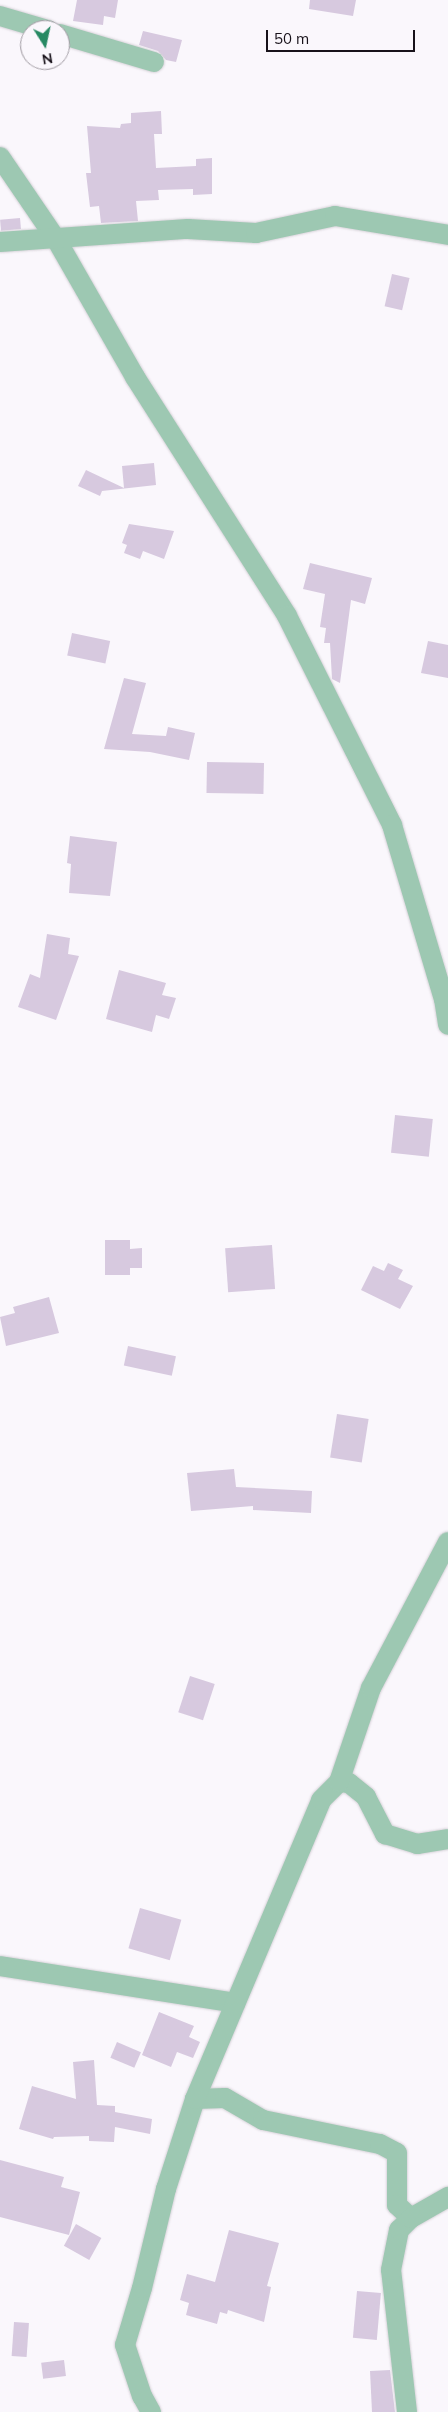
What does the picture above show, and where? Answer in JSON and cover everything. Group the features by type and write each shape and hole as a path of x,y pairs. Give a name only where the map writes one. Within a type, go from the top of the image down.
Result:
{"street":[{"path":"0,16 20,22"},
{"path":"70,37 154,62"},
{"path":"0,157 56,239 135,378 287,616 392,825 444,999 448,1025"},
{"path":"0,242 188,229 256,233 335,216 448,236"},
{"path":"151,2412 142,2396 125,2345 142,2288 166,2189 195,2099 321,1800 339,1782 372,1688 448,1542"},
{"path":"339,1782 349,1783 366,1797 385,1834 417,1844 448,1840"},
{"path":"0,1966 235,2003"},
{"path":"195,2099 225,2098 263,2120 380,2144 397,2153 397,2205 411,2218"},
{"path":"407,2412 391,2270 399,2230 411,2218 448,2197"}],"building":[{"path":"77,0 118,0 115,18 104,16 103,25 73,21"},
{"path":"310,0 356,0 353,16 309,9"},
{"path":"143,31 182,40 176,62 166,60 158,51 139,45"},
{"path":"161,111 162,134 154,134 156,168 196,166 196,159 212,158 212,194 193,195 193,189 158,190 159,200 136,201 138,221 101,223 99,206 90,207 86,173 91,173 87,126 120,128 121,124 131,123 131,113"},
{"path":"20,218 21,229 1,231 0,220"},
{"path":"392,274 410,278 402,310 385,306"},
{"path":"154,463 156,485 102,491 100,496 78,486 86,470 124,488 122,466"},
{"path":"129,524 174,531 164,559 143,551 140,559 124,553 127,545 122,543"},
{"path":"310,563 372,578 365,604 351,600 340,683 332,679 330,643 324,643 326,628 320,627 325,594 303,589"},
{"path":"72,633 110,641 105,664 67,655"},
{"path":"428,641 448,645 448,678 421,673"},
{"path":"124,678 146,683 132,734 166,736 168,727 195,733 189,760 150,752 104,749"},
{"path":"207,762 264,763 263,794 206,793"},
{"path":"70,836 117,842 110,896 69,893 71,864 67,863"},
{"path":"47,934 70,938 68,954 79,956 56,1020 18,1007 30,974 40,978"},
{"path":"119,970 166,983 162,995 176,998 169,1019 156,1015 152,1032 106,1019"},
{"path":"395,1115 433,1119 429,1157 391,1153"},
{"path":"105,1240 130,1240 130,1249 142,1248 142,1268 130,1268 130,1275 105,1275"},
{"path":"272,1245 275,1289 228,1292 225,1248"},
{"path":"388,1263 403,1270 398,1279 413,1286 400,1309 361,1290 373,1266 384,1271"},
{"path":"49,1297 59,1333 6,1346 0,1317 15,1313 13,1307"},
{"path":"128,1346 176,1356 172,1376 124,1366"},
{"path":"337,1414 369,1419 362,1462 330,1457"},
{"path":"234,1469 236,1487 312,1491 311,1513 253,1510 253,1506 191,1511 187,1473"},
{"path":"190,1676 215,1684 203,1720 178,1712"},
{"path":"140,1908 181,1920 170,1960 128,1948"},
{"path":"159,2012 194,2026 189,2037 200,2042 193,2058 177,2052 171,2067 142,2055"},
{"path":"117,2042 141,2052 134,2068 110,2058"},
{"path":"94,2060 97,2105 115,2106 115,2112 152,2119 150,2134 115,2127 114,2142 89,2141 89,2136 54,2137 53,2139 19,2129 32,2086 76,2099 73,2062"},
{"path":"0,2160 64,2177 61,2187 80,2192 69,2235 0,2217"},
{"path":"76,2224 101,2238 89,2260 64,2246"},
{"path":"229,2230 279,2243 267,2286 271,2287 264,2322 228,2310 227,2314 220,2312 217,2324 186,2315 189,2303 180,2300 187,2274 215,2282"},
{"path":"357,2291 381,2293 377,2340 353,2338"},
{"path":"14,2322 29,2323 27,2357 12,2356"},
{"path":"64,2360 66,2376 43,2379 41,2363"},
{"path":"390,2370 395,2412 372,2412 370,2371"}]}
